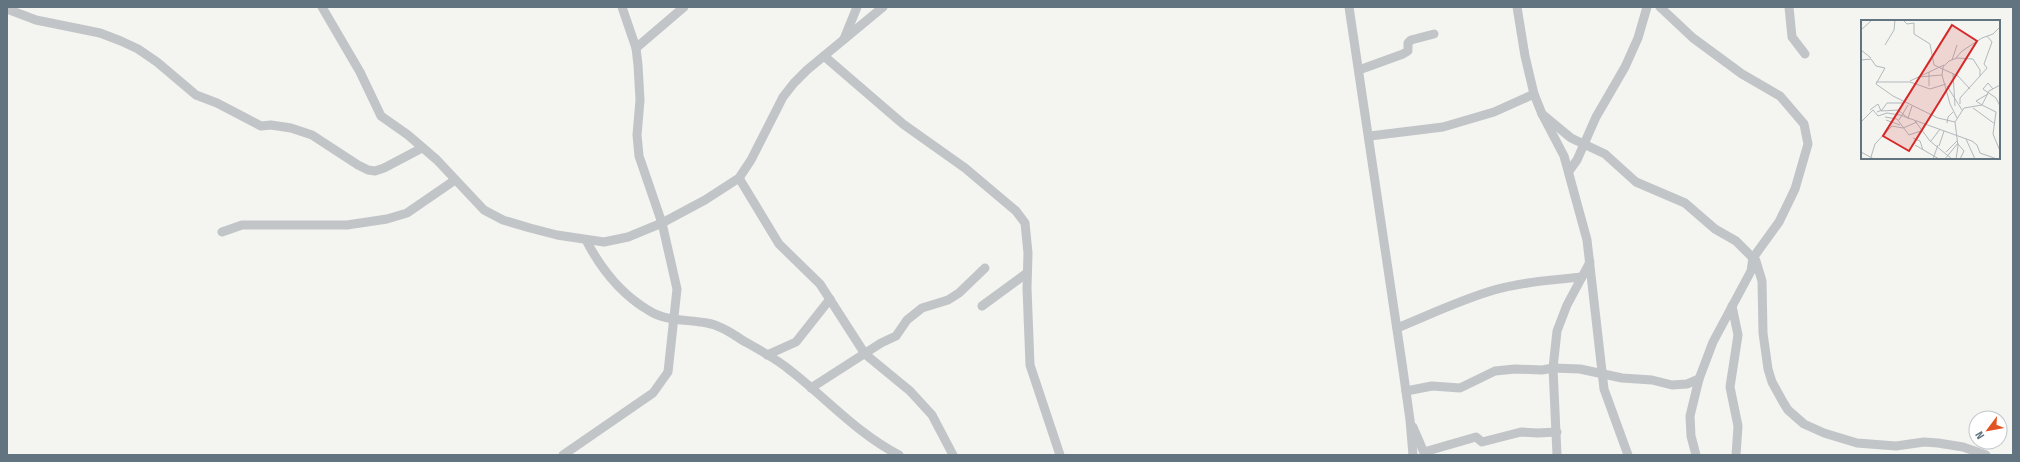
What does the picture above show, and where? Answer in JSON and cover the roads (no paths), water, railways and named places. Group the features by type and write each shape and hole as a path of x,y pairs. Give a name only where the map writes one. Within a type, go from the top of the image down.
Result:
{"street":[{"path":"322,7 360,72 381,116 408,135 484,210 503,220 557,235 604,242 620,240 662,223 705,200 739,178 751,160 783,97 800,76 883,7"},
{"path":"563,455 653,393 660,386 668,372 677,289 662,223 637,145 640,100 636,48 622,7"},
{"path":"636,48 684,7"},
{"path":"842,42 857,7"},
{"path":"1349,7 1370,136 1386,259 1410,420 1413,455"},
{"path":"1517,7 1525,56 1534,94 1542,114 1564,156 1588,240 1601,372 1609,406 1628,455"},
{"path":"1569,171 1577,160 1596,117 1619,80 1631,55 1647,7"},
{"path":"1660,7 1693,38 1742,74 1780,96 1804,124 1808,144 1795,189 1782,218 1766,242 1753,257 1752,268 1713,342 1699,378 1690,416 1691,436 1696,455"},
{"path":"1789,7 1792,36 1804,54"},
{"path":"7,9 36,20 100,33 121,41 138,49 157,62 196,95 261,126 271,125 291,128 312,135 368,170 375,171 384,168 422,148"},
{"path":"1359,70 1403,54 1409,50 1409,42 1434,34"},
{"path":"824,56 903,124 963,166 1016,211 1025,223 1028,273 1030,365 1060,455"},
{"path":"1370,136 1443,127 1494,112 1534,94"},
{"path":"1542,114 1571,138 1605,154 1622,171 1636,182 1685,203 1715,229 1736,241 1753,257 1759,266 1762,281 1763,333 1768,369 1772,382 1788,410 1804,424 1824,433 1857,443 1896,446 1924,442 1938,442 1963,446 1986,455"},
{"path":"739,178 779,244 820,284 865,354 910,391 932,415 953,455"},
{"path":"222,232 250,224 322,226 347,225 388,219 407,213 455,180"},
{"path":"586,240 599,263 623,290 648,310 673,319 707,323 716,326 767,355 791,370 873,441 898,455"},
{"path":"1557,455 1554,368 1557,331 1560,320 1590,262"},
{"path":"811,388 881,343 896,336 907,320 922,308 948,300 959,293 985,268"},
{"path":"982,306 1028,273"},
{"path":"1397,328 1454,304 1494,290 1523,284 1582,276"},
{"path":"767,355 796,342 830,299"},
{"path":"1732,306 1738,335 1730,386 1738,426 1736,455"},
{"path":"1406,391 1432,386 1460,388 1489,373 1505,369 1580,369 1601,372 1622,378 1652,380 1672,385 1687,384 1699,378"},
{"path":"1410,420 1425,454 1476,437 1480,442 1521,432 1557,432"}]}
